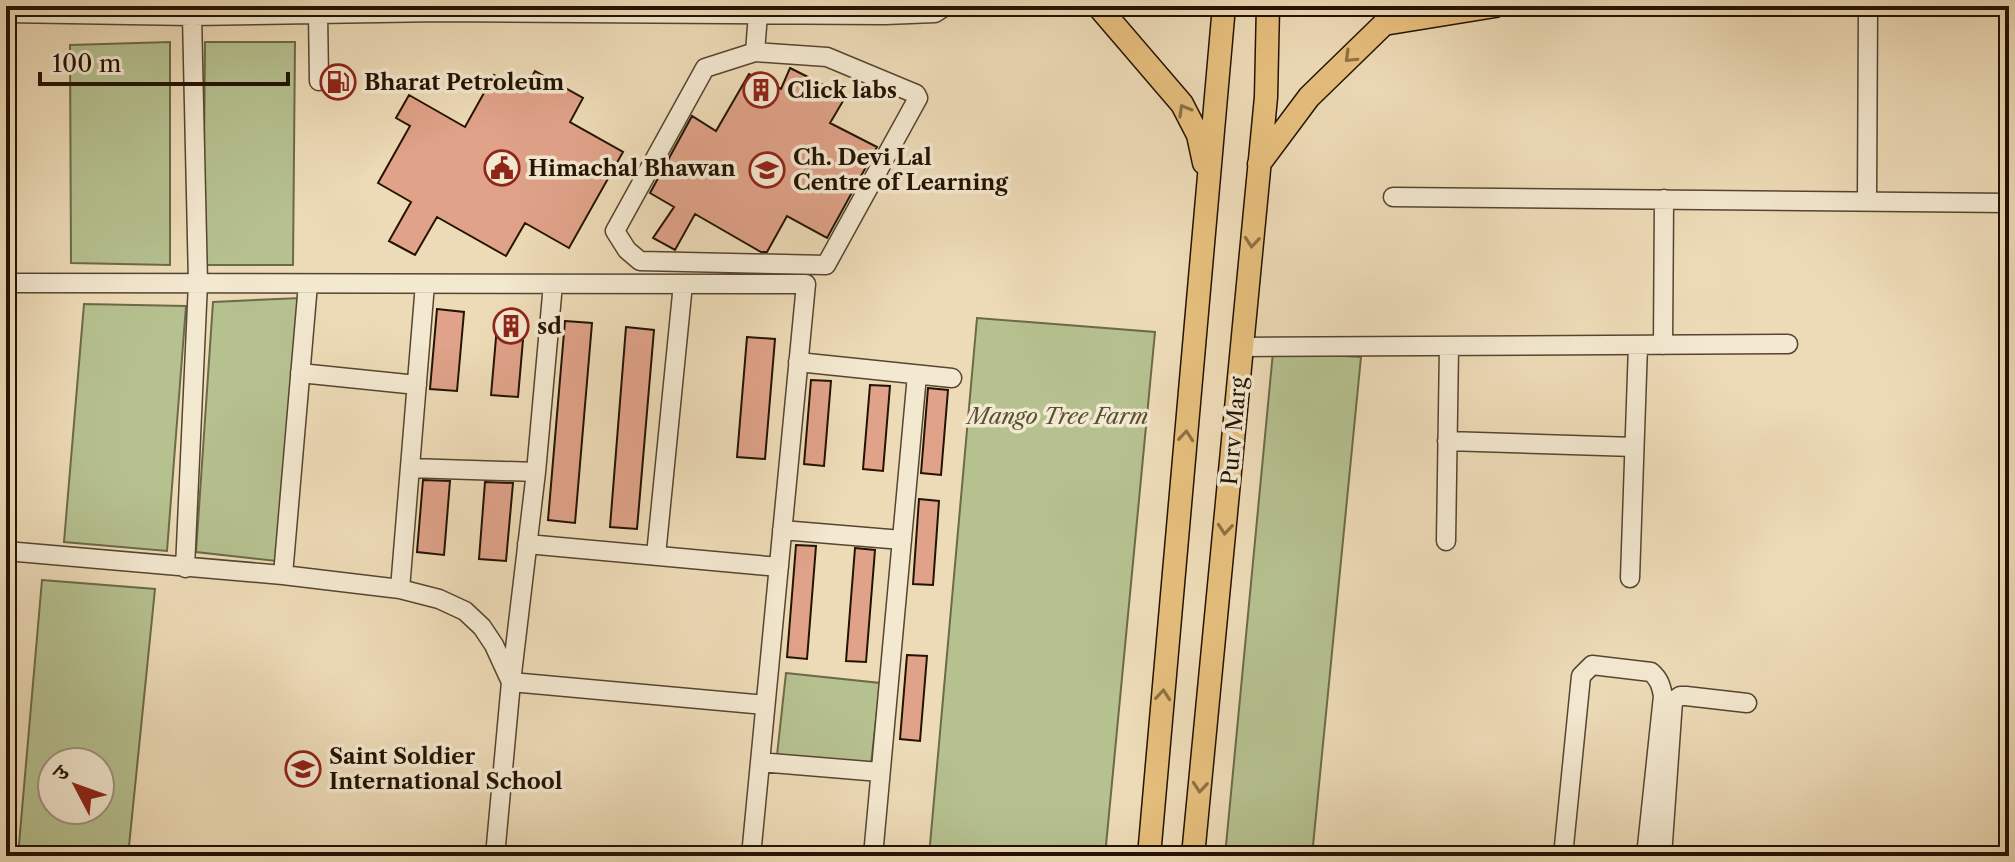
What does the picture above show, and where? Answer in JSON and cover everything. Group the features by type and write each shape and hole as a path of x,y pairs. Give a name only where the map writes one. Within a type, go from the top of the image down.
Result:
{"main road":[{"path":"1098,6 1182,104 1198,135 1209,183"},
{"path":"1149,856 1224,6"},
{"name":"Purv Marg","path":"1193,856 1266,97 1268,6"},
{"path":"1259,164 1309,97 1384,24 1409,6"},
{"path":"1384,24 1495,6"}],"street":[{"path":"6,13 192,16 318,13 935,13 946,6"},
{"path":"1867,200 1868,6"},
{"path":"318,13 319,81"},
{"path":"755,52 758,14"},
{"path":"185,568 198,283 192,16"},
{"path":"755,52 827,57 916,94 918,98 826,265 640,261 627,250 615,231 705,68 755,52"},
{"path":"6,103 6,109"},
{"path":"1393,197 2009,203"},
{"path":"1663,345 1664,199"},
{"path":"6,283 806,284 751,856"},
{"path":"283,575 308,284"},
{"path":"400,589 425,284"},
{"path":"495,856 553,284"},
{"path":"656,555 683,284"},
{"path":"1242,347 1788,344"},
{"path":"1630,578 1638,345"},
{"path":"1446,541 1449,347"},
{"path":"798,362 952,378"},
{"path":"300,373 417,385"},
{"path":"873,856 917,375"},
{"path":"1447,441 1634,447"},
{"path":"410,468 536,472"},
{"path":"782,530 902,540"},
{"path":"527,544 779,567"},
{"path":"6,551 283,575 400,589 439,599 465,611 482,627 511,682"},
{"path":"1563,856 1581,676 1592,665 1651,672 1662,687 1646,856"},
{"path":"511,682 765,705"},
{"path":"1662,856 1673,701 1686,696 1747,703"},
{"path":"760,762 880,772"}],"green space":[{"path":"170,42 170,265 71,263 70,45"},
{"path":"205,42 295,42 293,265 203,265"},
{"path":"300,298 276,561 196,552 213,302"},
{"path":"84,304 186,306 167,551 64,542"},
{"name":"Mango Tree Farm","path":"977,318 1155,332 1105,856 929,856"},
{"path":"1273,352 1361,357 1312,856 1225,856"},
{"path":"42,580 155,589 128,856 18,856"},
{"path":"786,673 880,683 871,765 777,755"}],"building":[{"path":"790,68 846,96 830,123 877,147 827,238 787,216 767,252 761,252 695,214 675,250 653,238 674,207 650,193 692,116 716,131 749,74 781,89"},
{"path":"535,71 583,98 570,122 623,152 569,248 525,223 506,256 437,217 415,255 389,241 411,202 378,183 410,126 396,118 409,95 465,127 494,75 523,92"},
{"path":"437,309 464,312 457,391 430,389"},
{"path":"498,315 525,317 518,397 491,395"},
{"path":"565,321 592,323 575,523 548,520"},
{"path":"626,327 654,330 637,529 610,527"},
{"path":"747,337 775,339 765,459 737,457"},
{"path":"811,380 831,381 824,466 804,464"},
{"path":"870,385 890,386 883,471 863,469"},
{"path":"928,388 948,390 941,475 921,473"},
{"path":"423,480 450,481 444,555 417,552"},
{"path":"485,482 513,483 506,561 479,559"},
{"path":"919,499 939,501 933,585 913,584"},
{"path":"796,545 816,546 807,659 787,657"},
{"path":"855,548 875,550 866,662 846,661"},
{"path":"907,655 927,656 920,741 900,739"}],"place":[{"name":"Bharat Petroleum","path":"338,82"},
{"name":"Click labs","path":"761,90"},
{"name":"Himachal Bhawan","path":"502,168"},
{"name":"Ch. Devi Lal Centre of Learning","path":"767,170"},
{"name":"sd","path":"511,326"},
{"name":"Saint Soldier International School","path":"303,769"}]}
